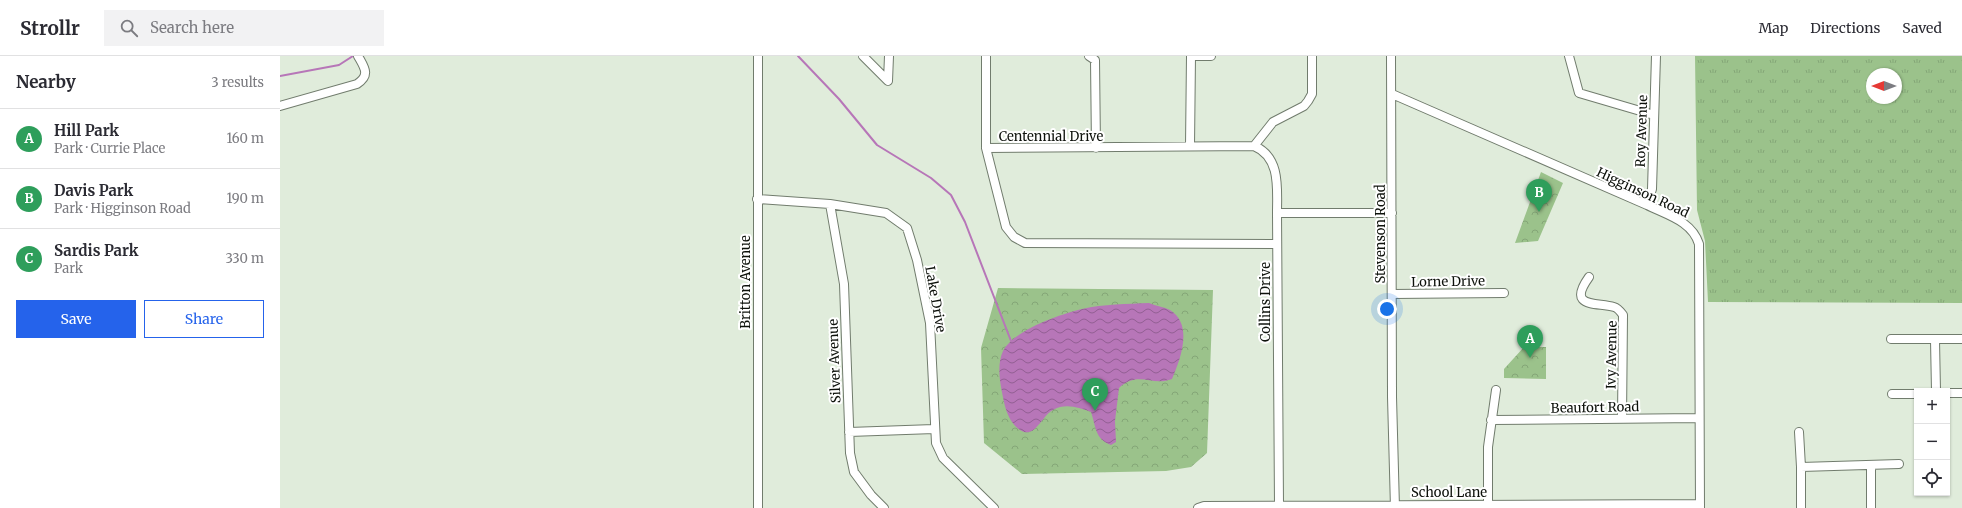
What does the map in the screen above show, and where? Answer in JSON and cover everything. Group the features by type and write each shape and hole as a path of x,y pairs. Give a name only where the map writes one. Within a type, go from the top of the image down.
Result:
{"street":[{"path":"280,106 357,84 363,80 366,74 365,68 358,56"},
{"name":"Britton Avenue","path":"758,56 758,508"},
{"path":"863,56 888,81 889,56"},
{"path":"986,56 986,148"},
{"path":"1089,56 1095,60 1096,148"},
{"path":"1190,146 1191,56 1211,56"},
{"path":"1312,56 1312,94 1308,101 1304,106 1273,122 1254,146 1262,149 1273,161 1277,177 1277,213 1392,213"},
{"name":"Stevenson Road","path":"1392,56 1392,294 1395,506"},
{"path":"1569,56 1579,93 1654,115"},
{"name":"Roy Avenue","path":"1647,205 1652,189 1656,56"},
{"name":"Higginson Road","path":"1392,94 1647,205 1689,226 1696,235 1698,244 1700,506"},
{"name":"Centennial Drive","path":"1254,146 986,148 1006,227 1014,237 1024,243 1277,244"},
{"name":"Lake Drive","path":"757,199 830,204 886,213 907,228 917,260 930,323 934,430 936,443 943,458 994,508"},
{"name":"Silver Avenue","path":"830,204 844,284 848,432 850,453 854,472 871,495 884,508"},
{"name":"Collins Drive","path":"1277,213 1279,505"},
{"name":"Ivy Avenue","path":"1589,277 1583,286 1582,296 1584,302 1588,304 1614,307 1623,315 1622,419"},
{"name":"Lorne Drive","path":"1392,294 1504,292"},
{"path":"1891,339 1962,340"},
{"path":"1935,340 1936,388"},
{"path":"1488,504 1488,447 1496,390"},
{"path":"1950,393 1962,393"},
{"path":"1892,394 1914,394"},
{"name":"Beaufort Road","path":"1491,420 1699,418"},
{"path":"848,432 934,430"},
{"path":"1799,432 1801,508"},
{"path":"1801,467 1899,464"},
{"path":"1871,465 1871,508"},
{"name":"School Lane","path":"1198,508 1204,506 1395,506 1488,504 1700,506"}],"green space":[{"path":"1695,56 1962,56 1962,303 1708,302 1705,241 1697,210"},
{"path":"1541,172 1563,183 1538,241 1515,243"},
{"path":"998,288 1213,290 1207,453 1191,467 1166,471 1022,474 984,443 981,348"},
{"path":"1524,347 1546,347 1546,379 1504,378 1504,369"}],"water":[{"path":"1149,303 1170,310 1177,316 1182,324 1183,333 1181,353 1172,379 1165,381 1139,379 1132,380 1119,388 1115,421 1116,442 1111,445 1099,436 1091,412 1072,406 1053,410 1030,432 1020,430 1015,426 1006,410 999,369 1001,355 1009,343 1017,336 1039,324 1073,311 1116,304"}],"waterway":[{"path":"280,76 339,65 353,56"},
{"path":"798,56 839,99 877,145 931,178 951,195 965,222 1011,341"}],"place":[{"name":"Davis Park","path":"1539,212"},
{"name":"Hill Park","path":"1530,358"},
{"name":"Sardis Park","path":"1095,411"}]}
